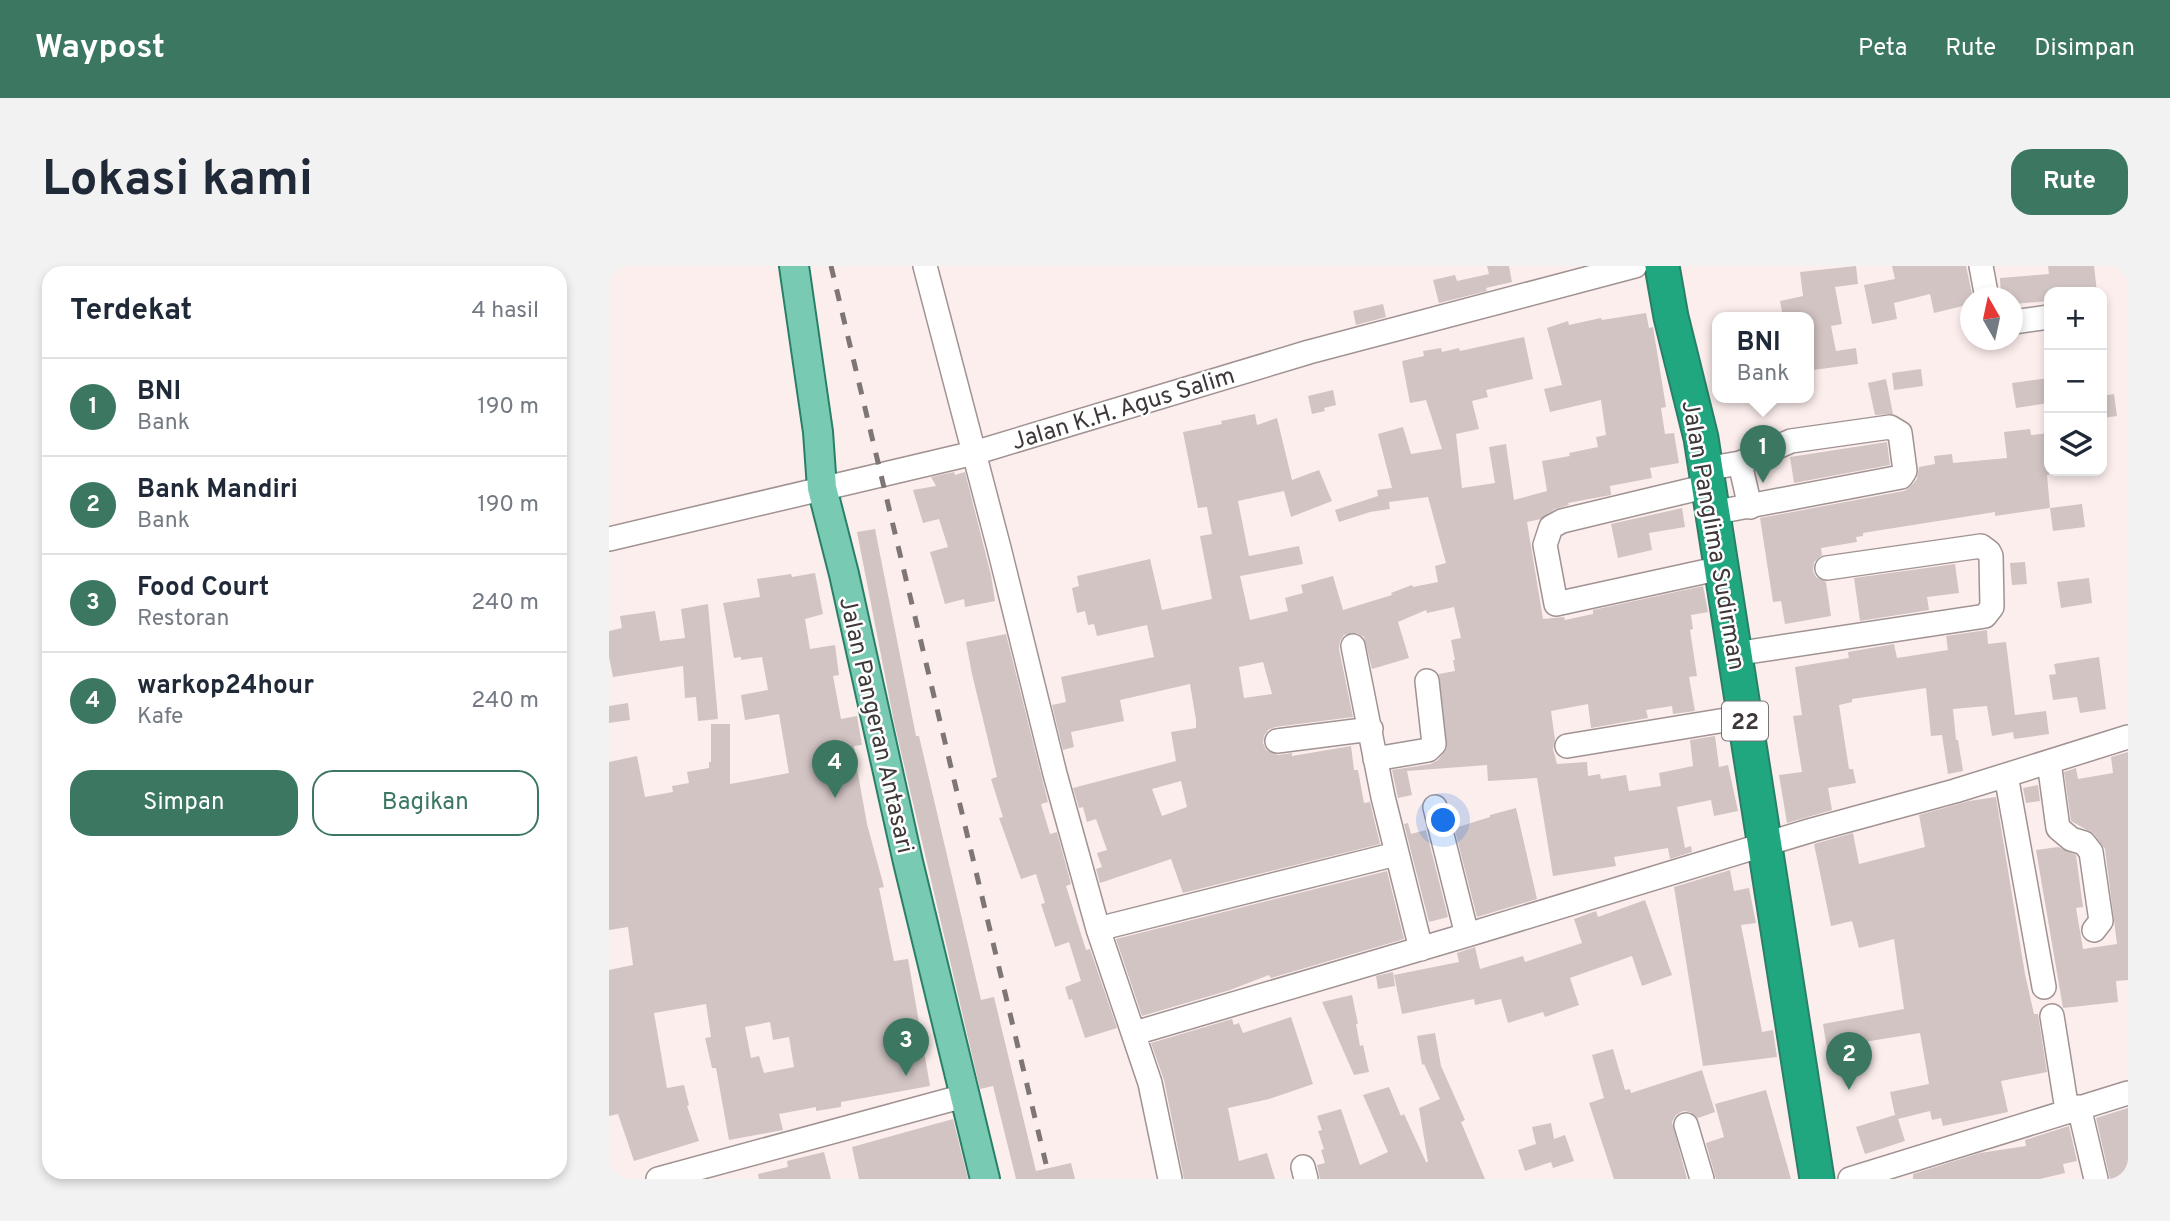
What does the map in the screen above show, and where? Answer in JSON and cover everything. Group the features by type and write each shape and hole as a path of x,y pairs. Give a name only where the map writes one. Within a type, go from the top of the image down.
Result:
{"highway":[{"name":"Jalan Panglima Sudirman","path":"1662,266 1671,317 1701,438 1818,1179"}],"main road":[{"name":"Jalan Pangeran Antasari","path":"794,266 818,432 822,488 847,587 908,862 985,1179"}],"street":[{"path":"925,266 1055,774 1098,929 1150,1083 1170,1179"},
{"name":"Jalan K.H. Agus Salim","path":"609,540 974,453 1309,352 1635,266"},
{"path":"1981,266 1985,287"},
{"path":"2023,321 2044,318"},
{"path":"1709,490 1750,507 1901,477 1905,471 1900,433 1890,427 1791,441 1740,463 1709,490 1562,521 1551,527 1545,545 1556,604 1721,568"},
{"path":"1740,463 1750,507"},
{"path":"1734,654 1985,616 1992,607 1991,556 1981,546 1827,568"},
{"path":"1353,646 1396,853 1421,949"},
{"path":"1375,759 1428,750 1432,747 1434,744 1427,681"},
{"path":"1567,746 1745,717"},
{"path":"1277,741 1371,729"},
{"path":"1135,1033 2128,737"},
{"path":"2049,762 2057,828 2071,839 2084,842 2091,852 2101,920 2094,930"},
{"path":"2006,775 2044,987"},
{"path":"1435,807 1467,935"},
{"path":"1098,929 1396,853"},
{"path":"2052,1016 2073,1109 2096,1179"},
{"path":"1850,1179 2128,1093"},
{"path":"658,1179 964,1096"},
{"path":"1685,1125 1702,1179"}],"building":[{"path":"1487,266 1509,266 1512,282 1439,303 1433,280 1455,275 1457,281 1489,274"},
{"path":"1856,266 1858,284 1835,287 1842,324 1831,326 1836,351 1856,348 1858,364 1814,370 1814,312 1782,312 1780,301 1803,296 1800,272"},
{"path":"1892,266 1966,266 1971,287 1960,287 1960,307 1934,313 1930,294 1894,303 1897,319 1872,324 1864,285 1895,279"},
{"path":"2048,266 2094,266 2096,287 2044,287 2044,301 2023,303 2023,287 2000,287 2000,278 2049,274"},
{"path":"1383,304 1386,317 1356,325 1353,311"},
{"path":"1646,313 1649,328 1653,327 1666,407 1661,408 1665,434 1674,433 1679,463 1650,468 1652,478 1610,486 1611,495 1568,503 1569,505 1555,509 1541,519 1527,522 1543,619 1564,617 1565,620 1593,614 1593,610 1703,586 1708,612 1691,615 1693,629 1690,630 1697,676 1689,677 1695,711 1673,714 1672,706 1646,710 1648,718 1591,728 1588,704 1551,711 1555,740 1553,749 1557,764 1587,762 1588,776 1600,774 1601,779 1626,775 1629,791 1661,786 1659,773 1693,766 1690,740 1715,736 1719,767 1728,765 1738,811 1714,816 1711,800 1677,807 1685,848 1691,846 1692,852 1670,859 1668,848 1614,857 1616,866 1553,876 1537,778 1488,781 1487,765 1407,771 1412,795 1398,798 1392,770 1431,764 1438,760 1447,748 1439,674 1455,671 1451,640 1461,638 1454,607 1427,613 1426,610 1398,622 1409,658 1372,669 1364,637 1357,633 1344,635 1339,649 1353,717 1275,727 1268,730 1264,736 1266,750 1278,755 1292,753 1292,756 1351,746 1354,770 1358,770 1364,803 1370,802 1380,844 1183,893 1171,859 1100,883 1096,869 1102,867 1097,853 1107,850 1096,819 1087,822 1073,788 1176,761 1171,732 1196,728 1196,720 1190,684 1120,700 1124,721 1071,732 1074,747 1063,750 1052,705 1066,702 1061,677 1154,657 1147,625 1097,636 1094,624 1088,625 1085,611 1077,613 1072,588 1079,586 1077,576 1150,559 1162,610 1212,599 1200,536 1212,534 1207,507 1198,508 1183,432 1255,414 1257,425 1277,418 1292,480 1319,470 1332,501 1291,517 1284,491 1238,501 1249,556 1299,546 1303,564 1240,576 1250,620 1288,611 1285,598 1303,593 1301,585 1333,576 1343,610 1392,595 1391,593 1412,585 1413,587 1438,582 1435,566 1446,563 1428,497 1389,502 1390,509 1339,522 1335,510 1378,496 1377,490 1392,488 1378,434 1403,427 1411,454 1442,449 1426,400 1410,403 1402,361 1424,356 1423,351 1441,348 1442,352 1459,348 1460,351 1524,337 1533,379 1486,390 1488,397 1472,401 1479,429 1456,434 1462,488 1495,483 1489,447 1506,444 1514,500 1547,491 1542,461 1598,447 1596,437 1606,435 1601,400 1550,412 1544,389 1562,385 1547,328 1568,321 1569,325 1601,318","holes":["1263,662 1272,694 1244,698 1239,667","1181,781 1187,807 1162,816 1152,789"]},
{"path":"1921,369 1923,386 1894,390 1892,373"},
{"path":"1886,379 1893,414 1875,415 1868,383"},
{"path":"2044,379 2044,404 2016,408 2012,383"},
{"path":"1333,390 1336,405 1312,414 1308,396"},
{"path":"2114,394 2117,416 2107,417 2107,395"},
{"path":"2030,429 2031,435 2044,434 2044,476 2047,476 2050,508 1995,516 1995,512 1863,533 1863,536 1856,537 1857,542 1821,548 1822,555 1814,562 1813,571 1816,577 1826,582 1831,616 1785,624 1781,601 1773,602 1760,518 1904,491 1917,479 1919,467 1935,464 1934,456 1952,454 1953,463 2007,458 2004,432"},
{"path":"1887,442 1890,465 1794,483 1790,457"},
{"path":"954,472 955,475 965,472 995,601 965,607 964,599 945,604 930,552 948,547 939,519 923,523 913,490 936,486 931,477"},
{"path":"2082,504 2085,527 2053,531 2050,508"},
{"path":"1682,508 1685,527 1649,533 1652,550 1618,558 1611,524"},
{"path":"875,529 916,736 919,736 981,1000 994,997 1036,1171 1071,1163 1075,1179 1016,1179 993,1086 980,1089 894,722 857,532"},
{"path":"2025,562 2027,584 2012,585 2010,563"},
{"path":"1955,564 1959,593 1927,597 1929,610 1860,621 1854,578"},
{"path":"815,573 823,614 805,619 810,649 835,645 839,675 833,676 841,719 857,716 862,745 854,746 856,763 867,824 884,887 879,888 894,961 908,959 930,1086 841,1102 841,1107 816,1111 816,1107 779,1114 783,1130 729,1140 716,1068 712,1068 705,1038 711,1037 706,1004 654,1013 667,1088 684,1085 689,1105 687,1106 699,1141 634,1161 618,1114 609,1116 609,970 633,965 628,927 609,930 609,762 637,756 645,797 673,792 672,786 689,783 687,772 709,768 711,724 730,724 730,784 789,773 779,714 745,720 741,695 768,690 762,657 741,660 741,657 734,658 723,603 760,597 757,579 791,574 792,577","holes":["770,1022 773,1040 789,1037 794,1067 764,1073 759,1056 751,1058 745,1027"]},
{"path":"2089,578 2092,603 2061,608 2057,582"},
{"path":"708,604 718,719 698,721 696,697 685,698 683,666 613,677 609,657 609,631 622,628 620,616 655,611 660,641 685,638 681,609"},
{"path":"1987,630 1988,644 2006,642 2015,715 2046,711 2049,734 2014,739 2013,732 1992,736 1987,706 1953,709 1963,771 1948,774 1942,735 1931,736 1926,688 1852,699 1852,702 1839,705 1849,769 1853,769 1856,783 1828,788 1832,810 1787,823 1779,775 1802,772 1793,716 1802,715 1795,667 1849,658 1848,652 1894,644 1897,658 1948,650 1946,636"},
{"path":"1006,634 1048,802 1041,804 1050,834 1057,832 1071,884 1066,886 1086,950 1090,949 1117,1028 1085,1038 1072,999 1069,1000 1065,987 1081,981 1069,942 1055,947 1041,904 1045,903 1036,874 1021,879 999,818 1003,817 991,779 997,777 966,642"},
{"path":"2099,657 2106,709 2080,713 2077,697 2053,700 2049,675 2056,674 2054,664"},
{"path":"628,703 630,720 609,723 609,706"},
{"path":"2128,752 2128,980 2116,981 2118,1002 2063,1008 2036,850 2058,847 2076,855 2083,907 2076,908 2083,949 2117,944 2105,849 2094,834 2071,821 2064,772 2076,768 2078,779 2113,773 2111,757"},
{"path":"2038,785 2040,801 2026,803 2023,788"},
{"path":"1996,797 2025,974 2034,1014 2038,1014 2047,1072 2001,1081 2008,1112 1943,1126 1941,1118 1932,1120 1930,1111 1898,1119 1905,1141 1865,1154 1856,1127 1895,1115 1890,1092 1929,1084 1920,1033 1845,1045 1846,1052 1828,1055 1823,1024 1904,1009 1894,939 1859,948 1852,921 1831,926 1814,844 1853,833 1859,864 1925,847 1919,815 1969,801"},
{"path":"1516,808 1537,899 1477,917 1453,823 1457,822 1458,827"},
{"path":"1408,823 1411,834 1426,830 1448,917 1429,922 1404,824"},
{"path":"1730,870 1734,891 1749,888 1756,923 1741,925 1762,1032 1773,1030 1777,1057 1703,1066 1674,887"},
{"path":"1387,871 1404,939 1271,978 1269,975 1230,990 1142,1016 1116,939"},
{"path":"1645,900 1672,975 1642,986 1632,956 1570,978 1579,1005 1545,1017 1543,1012 1508,1023 1501,999 1475,1005 1474,999 1402,1014 1394,975 1459,962 1457,953 1475,947 1480,969 1523,956 1525,962 1582,943 1574,919 1596,911 1598,917"},
{"path":"1393,972 1395,986 1378,989 1376,976"},
{"path":"1352,995 1360,1046 1363,1045 1369,1072 1354,1075 1322,1002"},
{"path":"1291,1017 1313,1084 1269,1099 1228,1108 1239,1161 1267,1153 1275,1179 1184,1179 1164,1080 1151,1043 1232,1019 1234,1025 1239,1023 1243,1033"},
{"path":"1435,1033 1441,1066 1465,1120 1461,1122 1485,1179 1320,1179 1317,1165 1325,1163 1318,1131 1322,1130 1317,1116 1341,1109 1360,1165 1388,1152 1363,1095 1389,1087 1401,1116 1404,1114 1428,1162 1419,1108 1440,1099 1424,1064 1422,1065 1417,1036"},
{"path":"1613,1049 1625,1090 1630,1089 1631,1093 1702,1070 1715,1112 1698,1118 1683,1111 1676,1115 1672,1122 1687,1179 1614,1179 1589,1103 1604,1098 1592,1055"},
{"path":"1766,1090 1791,1179 1716,1179 1706,1143 1724,1137 1715,1104"},
{"path":"2128,1108 2128,1179 2110,1179 2096,1118"},
{"path":"953,1119 968,1179 859,1179 852,1147"},
{"path":"1551,1123 1554,1139 1565,1135 1574,1161 1553,1168 1551,1162 1525,1171 1518,1150 1536,1144 1532,1127"},
{"path":"2069,1126 2077,1161 2063,1164 2065,1173 2040,1179 1913,1179 1913,1174 1980,1153 2026,1146 2025,1140"},
{"path":"824,1152 831,1179 759,1179 758,1174 788,1167 787,1161"}],"railway":[{"path":"831,266 1046,1164"}],"place":[{"name":"BNI","path":"1763,483"},
{"name":"warkop24hour","path":"835,798"},
{"name":"Food Court","path":"906,1076"},
{"name":"Bank Mandiri","path":"1849,1090"}]}
